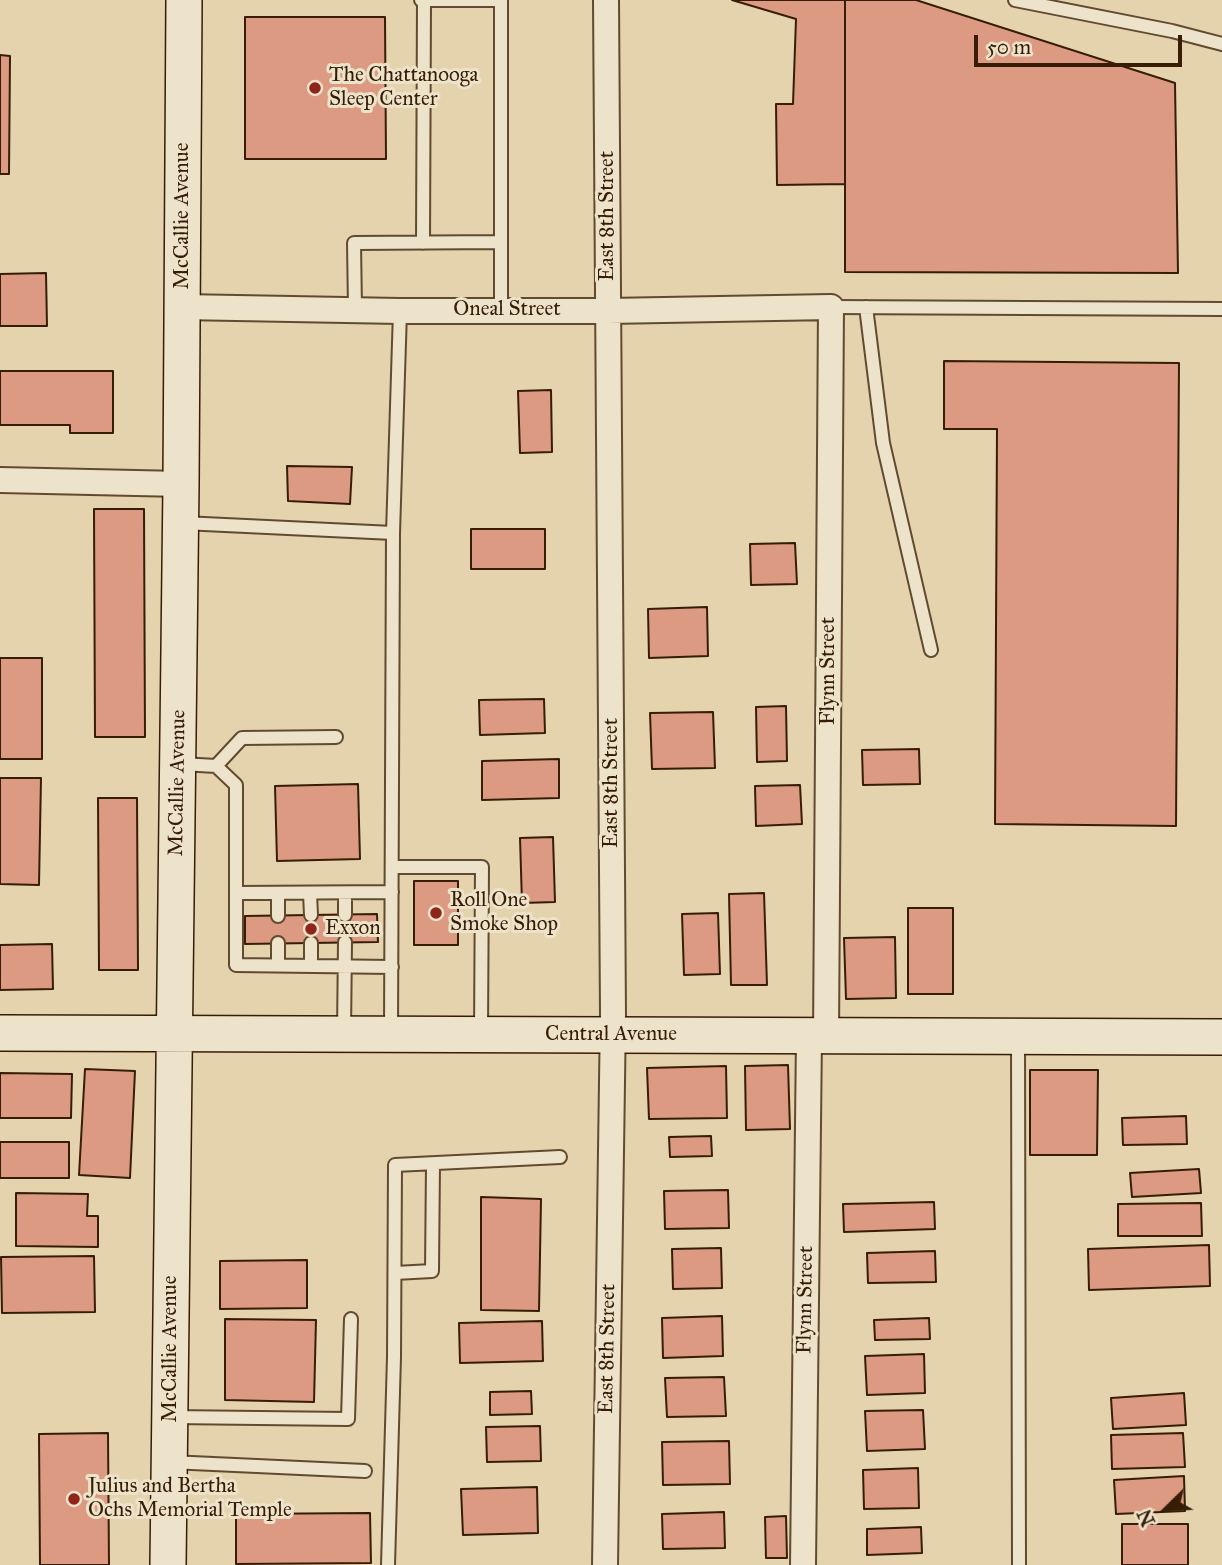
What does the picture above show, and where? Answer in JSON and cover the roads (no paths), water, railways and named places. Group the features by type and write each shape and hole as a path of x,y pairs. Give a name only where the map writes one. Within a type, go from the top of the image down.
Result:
{"main road":[{"name":"McCallie Avenue","path":"169,1565 184,0"},
{"name":"Central Avenue","path":"0,1033 1222,1037"}],"street":[{"name":"East 8th Street","path":"605,1565 613,1035 606,0"},
{"name":"Oneal Street","path":"182,307 400,311 831,307"},
{"name":"Flynn Street","path":"803,1565 818,1036 831,307"},
{"path":"0,480 181,484"}],"lane":[{"path":"423,243 423,1 501,0 501,310"},
{"path":"1015,0 1172,31 1222,44"},
{"path":"355,309 354,243 501,242"},
{"path":"831,307 1222,309"},
{"path":"866,307 883,443 931,650"},
{"path":"391,1035 393,533 400,311"},
{"path":"181,523 393,533"},
{"path":"216,766 242,738 336,737"},
{"path":"178,764 216,766 236,785 236,965 392,967"},
{"path":"392,867 482,867 481,1035"},
{"path":"345,892 345,915"},
{"path":"236,893 392,892"},
{"path":"278,893 278,916"},
{"path":"310,893 311,915"},
{"path":"344,1035 345,942"},
{"path":"278,943 278,965"},
{"path":"311,943 311,966"},
{"path":"1018,1036 1020,1565"},
{"path":"388,1565 395,1165 560,1157"},
{"path":"395,1273 432,1271 433,1164"},
{"path":"170,1416 348,1419 351,1319"},
{"path":"169,1462 365,1471"}],"place":[{"name":"The Chattanooga Sleep Center","path":"315,88"},
{"name":"Roll One Smoke Shop","path":"436,913"},
{"name":"Exxon","path":"311,929"},
{"name":"Julius and Bertha Ochs Memorial Temple","path":"74,1499"}]}
